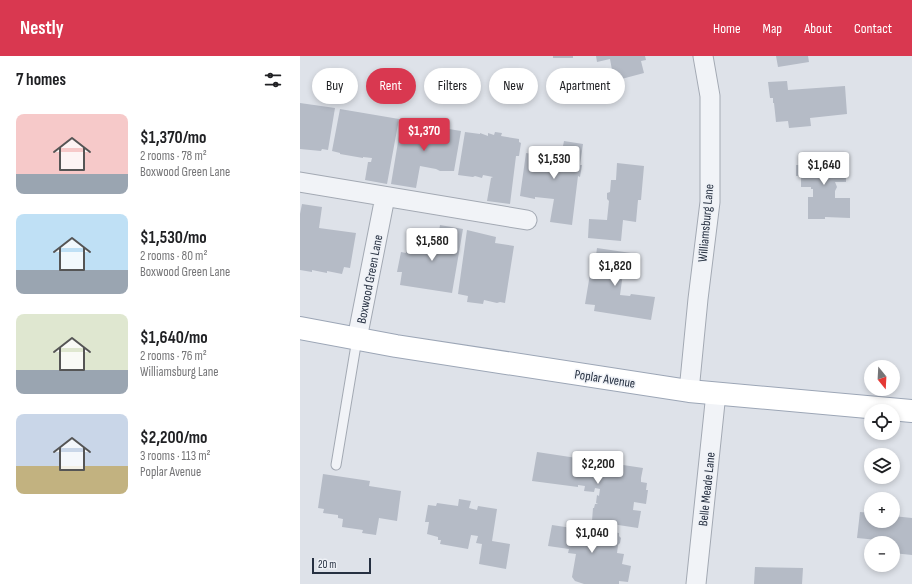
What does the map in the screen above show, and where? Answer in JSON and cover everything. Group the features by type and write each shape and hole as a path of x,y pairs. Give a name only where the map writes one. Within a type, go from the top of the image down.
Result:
{"main road":[{"name":"Poplar Avenue","path":"300,328 357,339 689,391 912,411"}],"street":[{"name":"Williamsburg Lane","path":"689,391 698,299 710,202 710,96 703,56"},
{"path":"300,182 527,220"},
{"name":"Boxwood Green Lane","path":"357,339 385,197"},
{"name":"Belle Meade Lane","path":"696,584 716,393"}],"lane":[{"path":"336,465 357,339"}],"building":[{"path":"553,56 573,56 573,58 553,58"},
{"path":"596,56 645,56 646,60 641,61 644,73 625,78 625,68 612,68 610,59 597,62"},
{"path":"776,56 808,56 809,62 778,67"},
{"path":"787,81 788,90 845,86 847,114 810,118 811,126 789,128 788,121 776,122 773,98 770,98 768,82"},
{"path":"300,103 335,108 328,150 322,149 321,151 300,149"},
{"path":"340,109 399,119 387,184 365,180 368,162 371,162 372,158 340,154 332,151"},
{"path":"409,121 461,131 454,171 440,171 420,166 416,188 391,184 400,130 405,131 407,122"},
{"path":"465,132 480,133 488,136 488,133 494,135 495,132 502,133 501,136 519,139 519,142 521,143 519,156 516,156 510,204 487,201 491,178 493,177 483,175 482,178 458,175"},
{"path":"564,141 583,144 580,165 582,165 580,177 578,176 572,225 550,222 554,199 535,197 535,199 520,196 526,153 551,155 551,153 561,156"},
{"path":"801,154 831,155 831,159 846,158 846,182 835,182 837,187 835,191 835,198 850,198 850,218 825,217 825,219 808,219 808,197 813,197 813,189 811,189 811,187 801,187 801,176 796,176 796,165 801,165"},
{"path":"617,163 644,166 641,200 638,200 636,222 623,220 621,241 588,238 589,219 607,220 609,201 607,199 607,193 610,192 611,180 616,180"},
{"path":"302,204 322,207 319,228 356,233 350,268 344,267 342,274 327,271 327,273 312,270 312,272 300,270 300,214"},
{"path":"440,225 463,229 452,293 400,285 402,272 397,272 401,252 406,253 407,243 438,248 436,247"},
{"path":"467,230 496,237 495,243 514,246 505,303 484,300 483,304 467,302 468,296 458,294"},
{"path":"597,248 631,253 629,267 624,266 620,295 630,296 631,294 655,297 651,320 594,311 595,305 585,304 592,262 595,263"},
{"path":"537,452 643,468 641,482 647,483 646,490 648,490 646,504 634,502 633,510 641,511 638,528 592,521 593,508 595,504 598,504 596,503 597,495 599,496 600,489 595,488 594,492 584,491 585,486 578,485 578,487 532,481"},
{"path":"323,474 370,481 369,486 401,491 397,521 379,518 376,535 362,533 363,530 342,527 343,519 338,518 338,515 323,513 324,509 318,508"},
{"path":"459,499 471,501 469,508 477,510 478,506 497,509 492,541 510,544 506,569 479,564 482,544 476,543 478,536 471,535 468,549 440,544 441,540 438,540 438,537 427,534 429,522 425,522 428,505 436,506 437,503 458,506"},
{"path":"860,512 864,512 864,528 900,528 900,517 912,518 912,555 900,554 900,536 864,536 864,539 857,538"},
{"path":"552,525 572,528 573,525 619,533 621,538 617,553 624,554 622,564 631,566 628,582 619,581 619,584 584,584 575,581 572,577 576,554 568,553 569,549 548,546"},
{"path":"755,567 803,568 802,584 754,584"}]}
